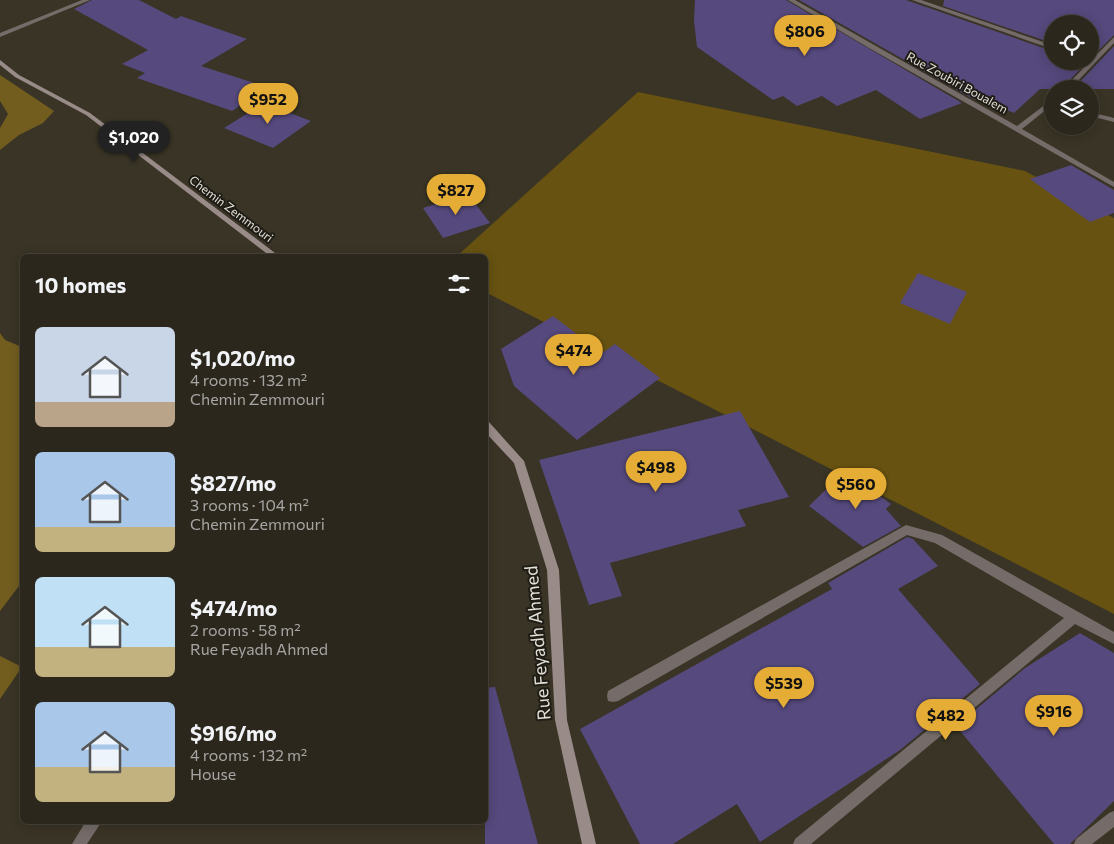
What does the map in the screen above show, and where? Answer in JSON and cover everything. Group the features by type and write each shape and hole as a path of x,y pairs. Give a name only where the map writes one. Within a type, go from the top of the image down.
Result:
{"street":[{"path":"0,35 87,0"},
{"name":"Rue Zoubiri Boualem","path":"791,0 884,56 1018,129 1114,185"},
{"path":"915,0 1044,44"},
{"path":"934,8 937,0"},
{"path":"1099,54 1114,39"},
{"name":"Chemin Zemmouri","path":"0,62 17,76 88,114 272,254"},
{"path":"1074,80 1084,70"},
{"path":"1018,129 1044,109"},
{"path":"1099,116 1114,120"},
{"name":"Rue Feyadh Ahmed","path":"488,428 519,461 554,570 561,720 589,844"},
{"path":"613,696 906,530 938,539 1114,638"},
{"path":"800,844 1074,617"},
{"path":"1081,844 1114,818"},
{"path":"79,844 93,824"}],"shaded area":[{"path":"0,75 54,111 43,123 19,135 0,150 0,128 8,114 0,101"},
{"path":"638,92 1025,171 1114,218 1114,614 488,294 488,254 459,254"},
{"path":"0,333 5,340 20,346 20,585 0,611"},
{"path":"0,656 20,666 20,670 0,699"}],"building":[{"path":"92,0 139,0 176,19 181,16 247,39 201,66 267,87 232,111 137,78 145,73 122,64 148,50 74,9"},
{"path":"695,0 786,0 962,103 920,119 876,90 837,106 822,96 797,106 783,96 773,100 697,47 694,21"},
{"path":"799,0 906,0 1044,48 1044,70 1079,70 1070,80 1044,80 1044,89 1040,89 1014,113 977,98 973,99"},
{"path":"944,0 1114,0 1114,35 1099,50 1099,15 1044,15 1044,40 943,6"},
{"path":"1114,46 1114,89 1099,89 1099,80 1082,80 1091,70 1099,70 1099,62"},
{"path":"264,103 311,121 273,148 224,128"},
{"path":"1071,165 1114,190 1114,213 1090,222 1030,179"},
{"path":"468,194 490,223 443,238 423,208"},
{"path":"918,273 967,292 950,324 900,303"},
{"path":"553,316 602,353 615,344 660,378 577,440 514,386 501,349"},
{"path":"740,411 789,497 738,510 746,526 610,563 622,596 589,605 539,460"},
{"path":"845,471 891,504 886,509 901,526 863,547 809,506"},
{"path":"907,537 913,539 938,566 898,589 980,684 900,750 760,842 737,804 673,844 640,844 580,729 832,589 828,583"},
{"path":"1080,633 1114,653 1114,801 1070,844 1054,844 956,726 1025,668"},
{"path":"495,687 538,844 485,844 485,824 488,824 488,688"}]}
